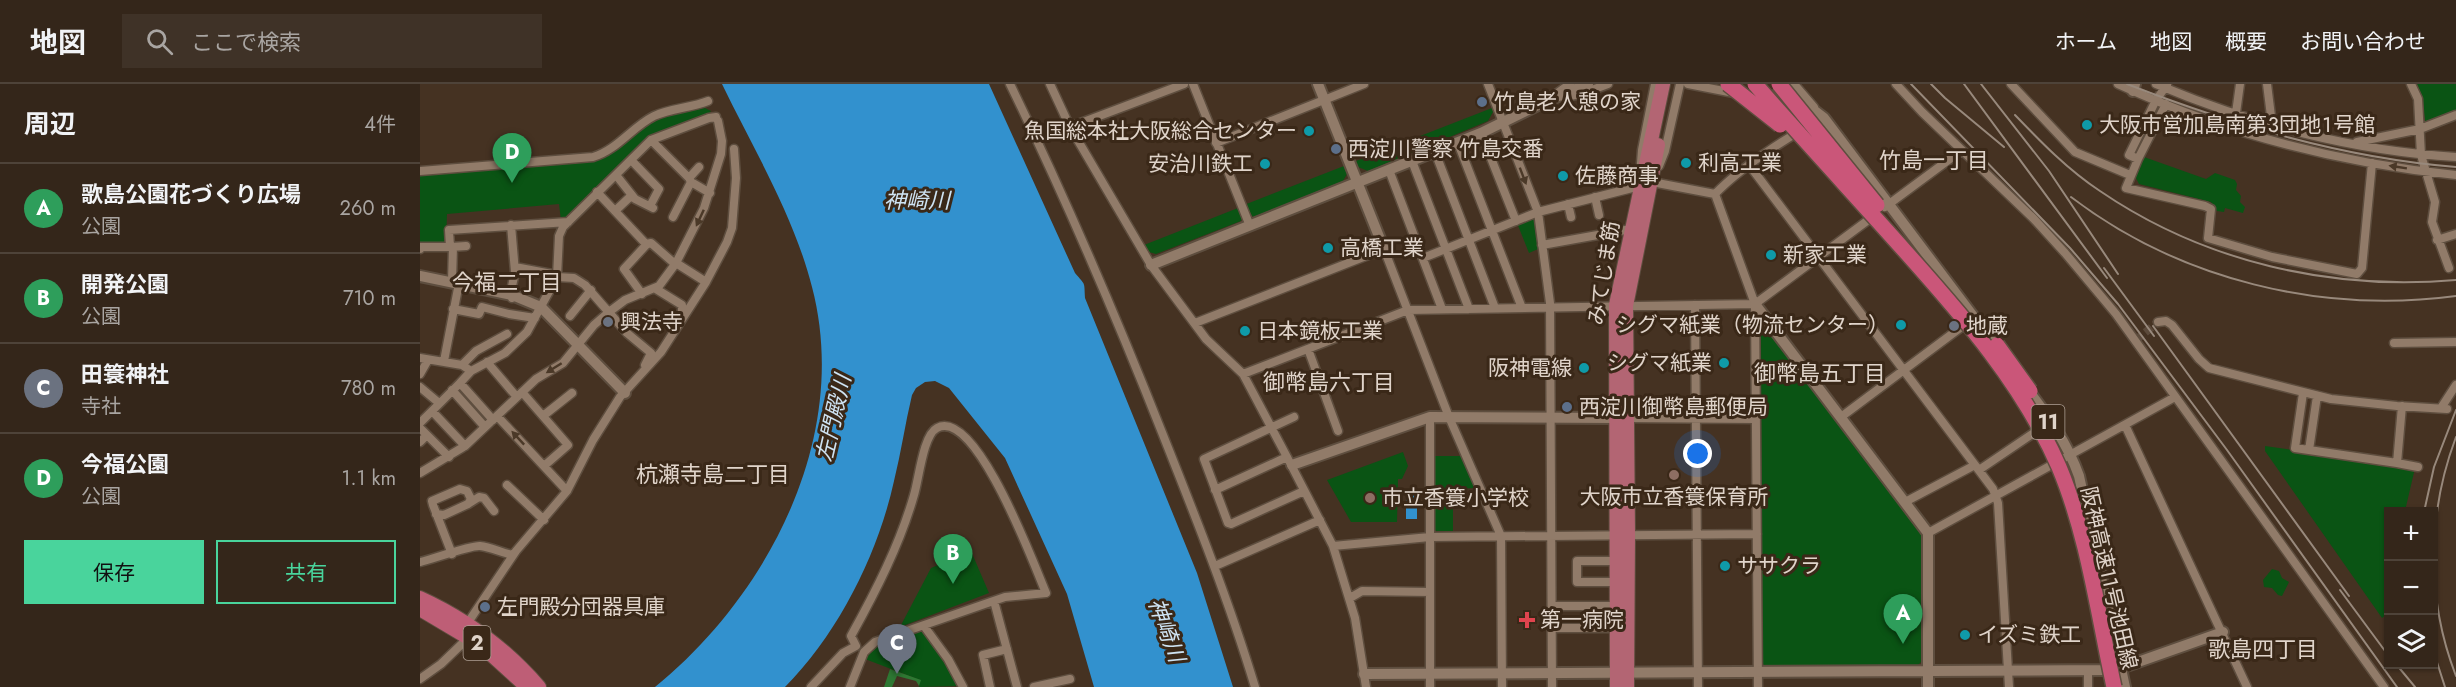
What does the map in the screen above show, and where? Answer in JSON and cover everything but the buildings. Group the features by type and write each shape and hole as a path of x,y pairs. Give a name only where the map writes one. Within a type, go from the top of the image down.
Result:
{"highway":[{"name":"11","path":"1728,84 1770,116 1842,182"},
{"name":"阪神高速11号池田線","path":"1755,84 1979,337 2039,425 2065,482 2078,523 2114,687"},
{"name":"阪神高速11号池田線","path":"1768,84 1883,205 1963,302 2011,361 2052,430 2074,478 2087,521 2124,687"},
{"path":"1778,84 1793,91 1883,205"},
{"name":"2","path":"420,598 468,631 506,653 539,687"},
{"name":"2","path":"422,613 468,631 527,687"}],"main road":[{"name":"みてじま筋","path":"1621,306 1646,184 1671,84"},
{"name":"みてじま筋","path":"1617,687 1622,673 1621,306 1631,230 1646,184 1656,85"},
{"name":"みてじま筋","path":"1623,535 1618,561 1617,628 1622,673 1627,687"}],"street":[{"path":"1010,84 1099,277 1215,566 1255,687"},
{"path":"1050,84 1070,127 1151,265 1206,339 1243,374 1290,461 1333,546 1356,618 1366,687"},
{"path":"1070,127 1184,84"},
{"path":"1193,84 1250,226"},
{"path":"1318,84 1449,417 1501,536 1502,687"},
{"path":"1216,143 1364,84"},
{"path":"1488,84 1538,212 1550,307 1552,687"},
{"path":"1546,100 1570,84"},
{"path":"1151,265 1458,143 1546,100 1588,84"},
{"path":"1546,100 1581,94 1608,84"},
{"path":"1646,184 1665,151 1680,84"},
{"path":"1688,84 1794,106 1824,118"},
{"path":"1778,84 1824,118"},
{"path":"1896,84 2066,253 2136,340 2384,687"},
{"path":"2011,84 2075,152 2130,175"},
{"path":"2118,84 2134,87 2166,104 2273,140 2372,163 2456,175"},
{"path":"2156,84 2167,86 2236,113 2350,144 2421,155 2456,157"},
{"path":"2236,113 2240,84"},
{"path":"2267,84 2272,124"},
{"path":"2411,84 2418,99 2421,155 2435,202 2432,222 2449,268"},
{"path":"2138,159 2129,155 2156,100 2167,86"},
{"path":"1793,91 1824,118 1883,205 1974,318 2051,420 2071,454 2079,477 2098,556 2124,687"},
{"path":"420,171 593,158 605,152 656,115 694,107 708,101"},
{"path":"2166,104 2130,175 2126,189 2205,206 2211,209 2208,238 2281,260 2357,274 2362,268 2372,163"},
{"path":"2350,144 2420,129 2456,115"},
{"path":"1422,258 1538,212 1646,184 1715,194 1802,129 1824,118"},
{"path":"420,423 471,371 505,353 527,332 557,276 559,236 568,222 597,192 632,161 651,140 701,121 717,119 722,141 721,154 710,193 695,229 676,264 656,289 625,300 609,312 562,363 536,379 465,446 420,473"},
{"path":"2143,128 2152,132"},
{"path":"1481,133 1516,221"},
{"path":"651,140 690,180 710,193"},
{"path":"1458,143 1522,308"},
{"path":"420,679 441,664 468,631 513,555 567,491 593,440 620,397 660,352 706,282 732,228 736,178 734,149"},
{"path":"1243,374 1408,310 1755,304 1819,257 1883,205 1962,150"},
{"path":"1435,152 1495,308"},
{"path":"616,175 632,195 652,208 659,189 632,161"},
{"path":"1412,161 1470,309"},
{"path":"1750,166 1996,496 2009,687"},
{"path":"673,217 690,180 699,167"},
{"path":"1389,170 1442,309"},
{"path":"597,192 648,244 651,243 676,264 706,282"},
{"path":"1715,194 1755,304 1928,533 1928,687"},
{"path":"615,211 632,195"},
{"path":"1595,197 1599,214"},
{"path":"1568,204 1571,217"},
{"path":"444,361 455,282 449,230 568,222"},
{"path":"511,225 515,267 512,297"},
{"path":"1542,245 1631,230"},
{"path":"2438,240 2456,234"},
{"path":"642,294 624,269 648,244"},
{"path":"420,249 420,247 466,246"},
{"path":"1195,323 1384,249"},
{"path":"515,267 573,278 591,290 627,333 650,353 660,352"},
{"path":"420,276 455,282 541,307 625,393"},
{"path":"656,289 682,305 682,320"},
{"path":"570,316 591,290"},
{"path":"1755,304 1758,687"},
{"path":"1695,305 1698,687"},
{"path":"453,309 479,314 482,307 535,318"},
{"path":"1841,417 1974,318"},
{"path":"2158,322 2166,321 2172,325 2209,368 2317,396 2402,406 2444,408 2456,385"},
{"path":"462,365 476,351 507,334"},
{"path":"2394,343 2456,342"},
{"path":"1308,349 1338,431"},
{"path":"642,373 650,353"},
{"path":"420,374 424,359 462,365 471,371"},
{"path":"487,362 543,416 568,445 544,466"},
{"path":"460,383 567,491"},
{"path":"420,387 440,403"},
{"path":"452,390 485,427"},
{"path":"543,416 572,393"},
{"path":"2303,393 2295,448 2418,467"},
{"path":"2309,450 2317,396"},
{"path":"1928,533 2175,397"},
{"path":"2397,463 2402,406"},
{"path":"432,411 465,446"},
{"path":"1294,417 1203,459 1228,523 1231,524 1304,491"},
{"path":"1215,490 1290,461 1430,417 1756,418"},
{"path":"1430,417 1430,687"},
{"path":"1905,502 1977,468 2051,420"},
{"path":"850,687 864,652 875,642 1005,597 1046,593 981,454 957,428 946,425 936,428 928,437 914,496 890,558 851,636 856,646"},
{"path":"2125,425 2247,687"},
{"path":"420,442 423,432 449,457"},
{"path":"507,485 514,497 544,520"},
{"path":"452,554 432,501 460,489 467,491 471,500 468,504"},
{"path":"436,514 444,515 479,497 484,498 494,511"},
{"path":"1215,566 1320,520"},
{"path":"1333,546 1430,537 1757,534"},
{"path":"420,562 452,554 471,546 482,545 513,555"},
{"path":"1618,561 1577,561 1577,582 1618,582"},
{"path":"1350,598 1362,591 1430,592"},
{"path":"994,601 1017,687"},
{"path":"1552,606 1617,606"},
{"path":"924,626 948,659 963,687"},
{"path":"1552,628 1617,628"},
{"path":"1364,674 2088,671 2121,668 2223,632"},
{"path":"811,687 843,653 856,646 870,646"},
{"path":"990,687 982,655 1007,649"},
{"path":"2088,671 2088,687"},
{"path":"1034,687 1070,679"}],"green space":[{"path":"2417,84 2456,84 2456,111 2427,123 2422,96"},
{"path":"705,108 711,111 708,115 665,131 565,220 561,220 559,204 447,214 446,242 420,245 420,175 593,161 613,150 649,122 673,114"},
{"path":"1492,108 1493,112 1488,121 1368,171 1358,167 1356,161"},
{"path":"2144,157 2206,179 2215,173 2235,180 2236,190 2241,196 2240,202 2245,207 2243,213 2225,208 2224,212 2217,211 2211,202 2139,184 2135,176"},
{"path":"1344,166 1347,174 1343,181 1253,217 1244,205"},
{"path":"1238,208 1241,221 1156,254 1149,252 1144,245"},
{"path":"1532,217 1538,249 1529,253 1517,223"},
{"path":"1765,326 1922,535 1922,661 1917,666 1765,666 1762,663 1761,328"},
{"path":"2265,446 2415,468 2406,507 2384,507 2384,616 2382,618 2265,451"},
{"path":"1403,452 1408,466 1402,479 1398,479 1397,522 1351,522 1327,480"},
{"path":"1434,456 1463,456 1476,488 1453,489 1453,531 1436,531 1433,528"},
{"path":"971,551 989,593 900,627 931,568"},
{"path":"2272,569 2279,571 2282,578 2289,582 2282,596 2272,588 2264,587 2263,580"},
{"path":"920,631 924,632 946,662 959,686 919,687 920,680 865,659 876,647"},
{"path":"890,669 921,680 919,686 916,681 897,676 892,687 884,687"}],"water":[{"path":"722,84 989,84 1075,273 1084,284 1085,298 1197,573 1233,687 1094,687 1067,594 1005,458 949,388 935,381 925,382 916,388 912,395 887,509 878,537 853,592 822,643 785,687 655,687 696,649 733,606 765,559 791,508 810,455 820,399 821,343 812,287 804,261 784,209"},
{"path":"1406,492 1417,492 1417,519 1406,519"}],"tunnel":[{"path":"2136,340 2158,322"}],"railway":[{"path":"1911,84 2070,248 2118,304 2227,450 2397,687"},
{"path":"1931,84 2004,147"},
{"path":"1964,84 2107,278"},
{"path":"1981,84 2049,171 2118,274"},
{"path":"2127,84 2207,113 2289,138 2372,156 2456,167"},
{"path":"2015,115 2066,165 2100,191 2140,216 2225,253 2270,266 2362,281 2456,280"},
{"path":"2071,197 2113,226 2158,250 2205,270 2254,284 2304,294 2354,300 2405,300 2456,296"},
{"path":"2104,268 2154,336"},
{"path":"2153,326 2349,596"},
{"path":"2425,507 2434,467 2456,410"},
{"path":"2456,437 2446,466 2440,496 2435,526 2434,556 2439,617 2456,676"},
{"path":"2340,590 2384,650"},
{"path":"2438,665 2445,687"},
{"path":"2400,669 2415,687"}],"place":[{"name":"竹島老人憩の家","path":"1482,102"},
{"name":"大阪市営加島南第３団地１号館","path":"2087,125"},
{"name":"魚国総本社大阪総合センター","path":"1309,131"},
{"name":"西淀川警察 竹島交番","path":"1336,149"},
{"name":"利高工業","path":"1686,163"},
{"name":"安治川鉄工","path":"1265,164"},
{"name":"佐藤商事","path":"1563,176"},
{"name":"今福公園","path":"512,183"},
{"name":"高橋工業","path":"1328,248"},
{"name":"新家工業","path":"1771,255"},
{"name":"興法寺","path":"608,322"},
{"name":"シグマ紙業（物流センター）","path":"1901,325"},
{"name":"地蔵","path":"1954,326"},
{"name":"日本鏡板工業","path":"1245,331"},
{"name":"シグマ紙業","path":"1724,363"},
{"name":"阪神電線","path":"1584,368"},
{"name":"西淀川御幣島郵便局","path":"1567,407"},
{"name":"大阪市立香簑保育所","path":"1674,475"},
{"name":"市立香簑小学校","path":"1370,498"},
{"name":"ササクラ","path":"1725,566"},
{"name":"開発公園","path":"953,584"},
{"name":"左門殿分団器具庫","path":"485,607"},
{"name":"第一病院","path":"1527,620"},
{"name":"イズミ鉄工","path":"1965,635"},
{"name":"歌島公園花づくり広場","path":"1903,644"},
{"name":"田簑神社","path":"897,674"}],"district":[{"name":"竹島一丁目","path":"1934,160"},
{"name":"今福二丁目","path":"507,282"},
{"name":"御幣島五丁目","path":"1820,373"},
{"name":"御幣島六丁目","path":"1329,382"},
{"name":"杭瀬寺島二丁目","path":"713,474"},
{"name":"歌島四丁目","path":"2263,649"}],"water label":[{"name":"神崎川","path":"917,200"},
{"name":"左門殿川","path":"833,418"},
{"name":"神崎川","path":"1167,630"}]}
